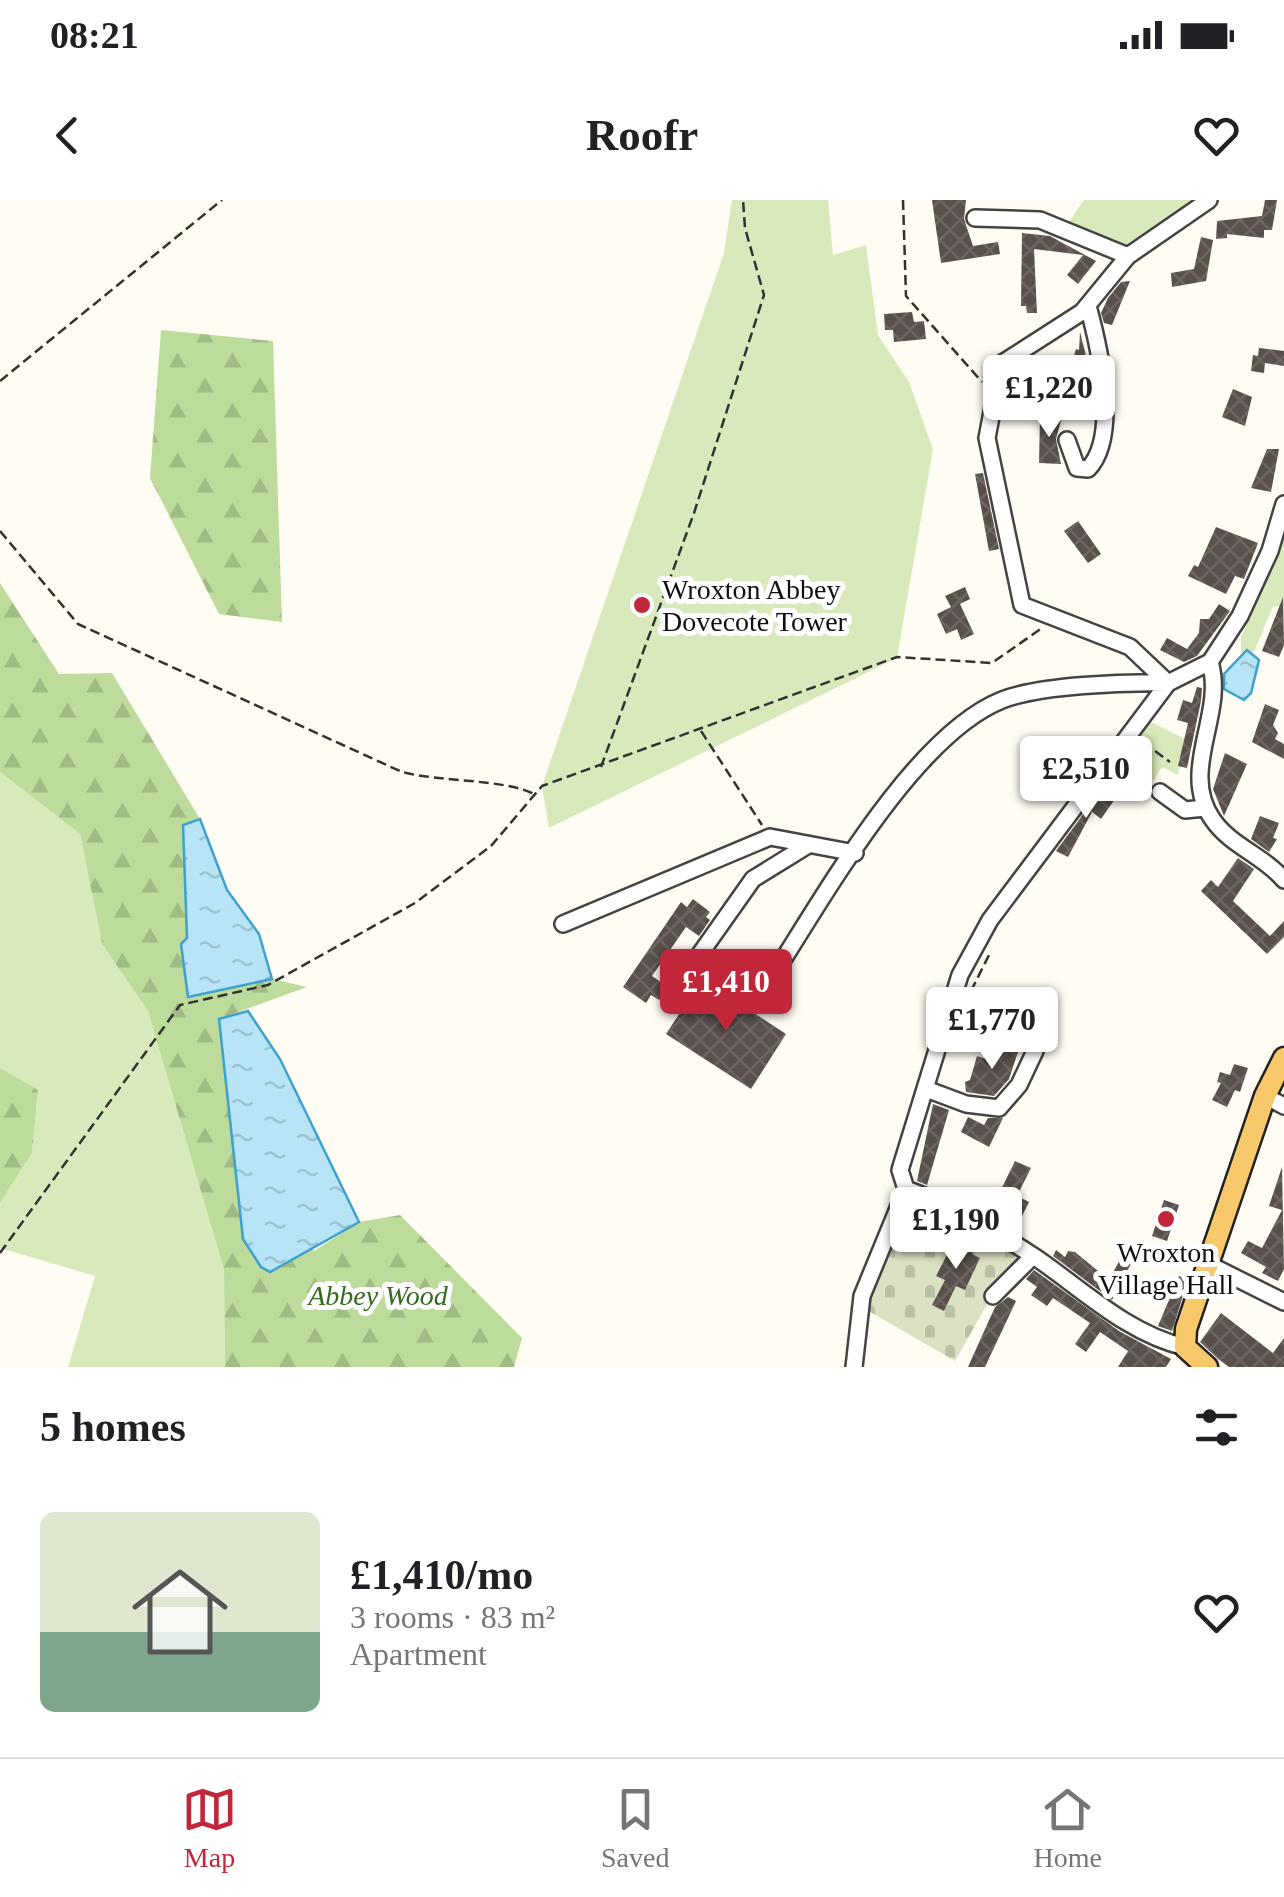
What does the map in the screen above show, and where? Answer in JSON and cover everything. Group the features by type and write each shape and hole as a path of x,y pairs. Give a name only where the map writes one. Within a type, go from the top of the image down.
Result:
{"main road":[{"path":"1206,1367 1185,1347 1186,1329 1208,1264 1275,1101 1284,1058"}],"street":[{"path":"1168,683 1139,652 1028,610 1017,594 987,438 1001,364 1085,309 1128,256 1209,200"},
{"path":"975,218 1040,220 1128,256"},
{"path":"1067,440 1077,468 1088,469 1096,461 1104,402 1085,309"},
{"path":"763,991 855,852 925,756 994,704 1028,694 1168,683 1210,662 1240,616 1283,513"},
{"path":"1210,662 1216,692 1199,780 1206,808 1220,830 1282,873"},
{"path":"854,1367 862,1296 906,1189 900,1170 960,976 990,920 1168,683"},
{"path":"1160,792 1184,810 1206,808"},
{"path":"562,924 770,837 855,852"},
{"path":"700,954 753,878 808,845"},
{"path":"926,1089 966,1104 999,1108 1019,1084 1035,1052"},
{"path":"906,1189 957,1210 1033,1256 1138,1330 1185,1347"},
{"path":"993,1296 1033,1256"},
{"path":"1208,1264 1284,1302"}],"path":[{"path":"0,381 222,200"},
{"path":"601,767 694,513 764,295 746,228 743,200"},
{"path":"903,200 906,296 993,394"},
{"path":"0,531 78,624 138,654 402,772 438,781 521,787 535,794"},
{"path":"0,1253 180,1005 268,985 415,902 492,846 542,786 896,657 992,664 1054,620"},
{"path":"700,730 770,837"},
{"path":"1130,732 1170,762"},
{"path":"969,996 994,944"}],"green space":[{"path":"732,200 828,200 833,255 866,245 878,335 909,382 933,449 897,658 549,828 542,786 724,253"},
{"path":"1084,200 1197,200 1148,236 1123,244 1109,242 1068,223"},
{"path":"161,330 273,341 282,622 219,614 150,478"},
{"path":"1284,539 1284,607 1273,606 1254,652 1241,653 1241,637"},
{"name":"Abbey Wood","path":"0,583 59,674 112,673 200,819 183,825 187,938 181,945 188,997 272,979 307,987 219,1019 314,1251 359,1222 400,1215 522,1338 514,1367 225,1367 224,1270 148,1011 102,944 80,834 0,772"},
{"path":"1147,720 1185,739 1178,775 1162,767 1154,780 1117,755"},
{"path":"0,772 80,834 102,944 148,1011 224,1270 225,1367 68,1367 95,1276 0,1248 0,1203 32,1153 38,1091 0,1068"},
{"path":"0,1068 38,1090 32,1153 0,1203"},
{"path":"911,1203 966,1226 1027,1259 993,1294 955,1361 865,1309 870,1288"}],"water":[{"path":"1247,650 1259,660 1251,693 1244,700 1224,689 1224,674"},
{"path":"200,819 227,890 259,934 272,979 188,997 181,944 187,938 183,825"},
{"path":"248,1011 280,1059 359,1222 270,1272 261,1267 243,1239 219,1019"}],"building":[{"path":"932,200 966,200 964,219 973,246 998,242 1000,254 941,263"},
{"path":"1265,200 1277,200 1272,230 1264,230 1264,238 1227,234 1227,238 1216,239 1217,221 1262,216"},
{"path":"1022,233 1050,236 1096,261 1078,284 1067,275 1083,255 1034,249 1037,313 1027,313 1026,306 1021,306"},
{"path":"1201,237 1213,240 1206,281 1172,287 1171,273 1194,269"},
{"path":"1130,281 1112,325 1104,323 1101,313 1108,298 1121,282"},
{"path":"912,312 914,322 924,321 926,339 894,342 893,330 885,330 884,314"},
{"path":"1080,332 1091,375 1085,373 1076,396 1057,386 1065,365 1071,365 1076,349 1079,350"},
{"path":"1259,348 1284,351 1284,366 1265,363 1264,373 1251,371 1253,355 1258,356"},
{"path":"1233,389 1252,397 1245,426 1222,417"},
{"path":"1040,416 1062,417 1056,439 1061,464 1039,463"},
{"path":"1267,449 1279,449 1271,492 1251,488"},
{"path":"983,473 999,549 989,551 975,474"},
{"path":"1078,521 1101,554 1088,563 1064,531"},
{"path":"1216,527 1258,543 1244,579 1235,576 1226,594 1188,576 1194,565 1198,567"},
{"path":"965,587 970,599 960,604 974,634 961,640 957,629 946,634 937,614 951,607 945,596"},
{"path":"1283,597 1284,645 1279,657 1262,651"},
{"path":"1219,604 1230,611 1197,656 1184,662 1160,650 1167,638 1187,649 1199,633 1200,619 1209,619"},
{"path":"1197,687 1202,688 1201,701 1187,768 1178,766 1188,723 1177,720 1183,700 1192,703"},
{"path":"1265,704 1279,710 1273,725 1278,733 1275,739 1284,744 1284,759 1252,742"},
{"path":"1225,753 1247,764 1224,816 1213,789"},
{"path":"1101,790 1115,799 1101,819 1092,812 1068,857 1056,851"},
{"path":"1260,816 1279,823 1273,838 1277,839 1269,852 1251,839"},
{"path":"1238,858 1254,869 1233,901 1270,936 1284,921 1284,937 1267,954 1201,891 1211,880 1218,887"},
{"path":"693,899 710,912 706,917 710,920 699,936 686,927 652,976 668,987 659,1000 651,995 646,1003 623,987 681,902 687,907"},
{"path":"702,979 786,1034 751,1089 666,1034"},
{"path":"994,1045 1018,1052 1009,1079 994,1096 966,1092 965,1082 970,1080 977,1056 989,1060"},
{"path":"1234,1064 1248,1068 1240,1092 1235,1090 1227,1107 1212,1100 1221,1083 1217,1082 1220,1072 1230,1075"},
{"path":"933,1104 949,1110 927,1185 917,1181"},
{"path":"968,1117 984,1125 988,1118 1003,1118 989,1147 961,1132"},
{"path":"1015,1161 1031,1168 1017,1196 1029,1202 1022,1216 1009,1211 1005,1218 1017,1225 1014,1230 961,1201 965,1195 991,1210"},
{"path":"1282,1167 1284,1269 1278,1281 1262,1273 1266,1267 1241,1253 1248,1241 1262,1248 1282,1210 1269,1206"},
{"name":"Wroxton Village Hall","path":"1164,1200 1179,1205 1167,1241 1152,1236"},
{"path":"964,1241 976,1247 972,1254 980,1258 965,1290 956,1286 944,1311 932,1305 945,1280 936,1276 952,1245 960,1249"},
{"path":"1056,1250 1065,1257 1068,1251 1075,1252 1109,1280 1123,1254 1133,1260 1112,1300 1053,1256"},
{"path":"1034,1270 1119,1331 1171,1359 1166,1367 1118,1367 1128,1351 1100,1332 1086,1352 1075,1344 1090,1323 1053,1298 1047,1306 1031,1295 1037,1287 1026,1279"},
{"path":"1179,1276 1188,1280 1172,1331 1158,1326"},
{"path":"1008,1297 1016,1301 985,1367 968,1367 995,1307"},
{"path":"1221,1313 1273,1353 1284,1338 1284,1367 1229,1367 1218,1359 1200,1342"}],"place":[{"name":"Wroxton Abbey Dovecote Tower","path":"642,605"},
{"name":"Wroxton Village Hall","path":"1166,1219"}]}
